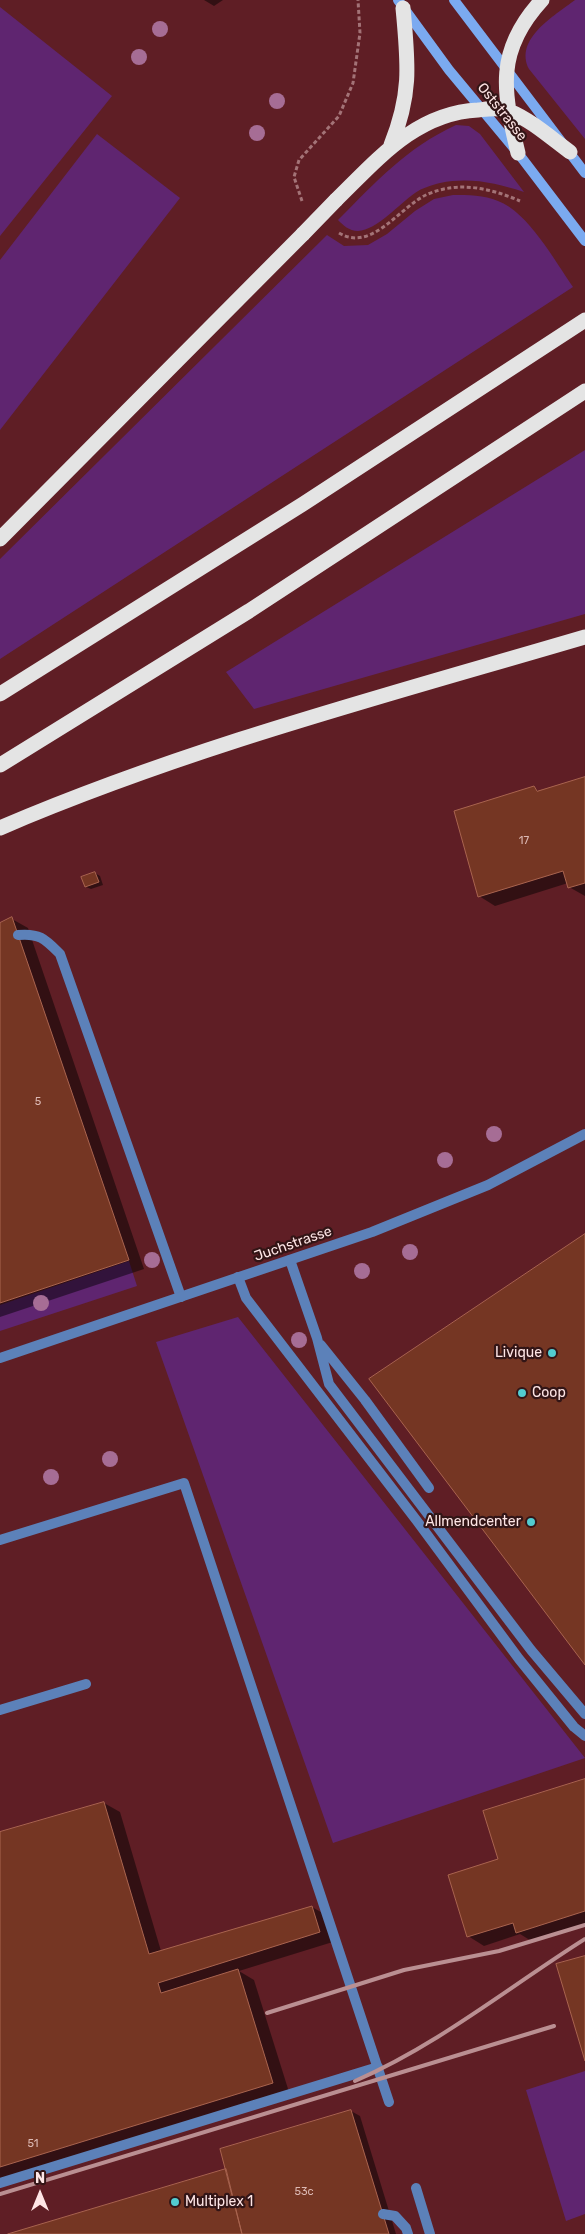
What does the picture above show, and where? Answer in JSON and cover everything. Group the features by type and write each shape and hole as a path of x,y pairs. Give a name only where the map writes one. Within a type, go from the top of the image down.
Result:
{"highway":[{"path":"518,153 508,111 506,68 511,46 519,30 542,0"},
{"path":"391,145 401,120 408,80 401,4"},
{"path":"0,539 391,145 439,118 463,111 508,111 537,128 570,152"},
{"path":"0,694 303,504 585,320"},
{"path":"0,765 249,611 585,391"},
{"path":"0,828 120,780 202,752 585,637"}],"main road":[{"name":"Oststrasse","path":"454,0 585,172"},
{"name":"Oststrasse","path":"401,4 585,241"}],"street":[{"path":"18,936 32,934 44,938 60,954 181,1297"},
{"name":"Juchstrasse","path":"0,1358 372,1232 488,1185 585,1134"},
{"path":"290,1260 317,1338 329,1384 531,1650 585,1714"},
{"path":"238,1277 246,1298 417,1520 519,1659 574,1727 585,1736"},
{"path":"317,1338 429,1488"},
{"path":"0,1540 184,1483 389,2102"},
{"path":"0,1710 86,1684"},
{"path":"0,2183 378,2067"},
{"path":"416,2188 430,2234"},
{"path":"383,2214 395,2216 406,2228 408,2234"}],"shaded area":[{"path":"575,0 585,0 585,139 529,69 526,58 531,38 538,29"},
{"path":"0,7 112,96 0,236"},
{"path":"456,125 469,126 480,134 524,192 483,182 451,181 418,191 388,216 365,230 352,230 338,220 379,179 407,155 438,134"},
{"path":"97,134 180,198 0,430 0,260"},
{"path":"453,195 470,195 498,201 520,215 540,238 573,287 0,659 0,559 327,235 344,246 368,245 387,234 415,211 434,199"},
{"path":"585,450 585,614 254,709 226,672"},
{"path":"129,1261 137,1286 0,1331 0,1305"},
{"path":"238,1317 585,1758 333,1843 156,1342"},
{"path":"585,2071 585,2214 566,2221 526,2090"}],"building":[{"path":"585,777 585,883 568,888 563,871 478,897 454,811 534,786 537,791"},
{"path":"95,872 99,882 85,887 81,877"},
{"path":"12,917 129,1260 0,1303 0,923"},
{"name":"Allmendcenter","path":"585,1234 585,1665 369,1379"},
{"path":"585,1779 585,1911 516,1933 513,1923 467,1937 448,1875 498,1859 483,1811"},
{"path":"104,1802 149,1954 312,1906 320,1932 158,1983 161,1993 238,1969 273,2083 0,2167 0,1832"},
{"path":"585,1956 585,2061 556,1964"},
{"path":"351,2110 389,2234 242,2234 220,2149"},
{"name":"Multiplex 1","path":"226,2169 242,2234 8,2234"}],"railway":[{"path":"267,2013 404,1970 499,1951 585,1925"},
{"path":"355,2081 386,2067 444,2033 585,1939"},
{"path":"0,2194 554,2026"}],"place":[{"name":"Livique","path":"552,1353"},
{"name":"Coop","path":"522,1393"},
{"name":"Allmendcenter","path":"531,1522"},
{"name":"Multiplex 1","path":"175,2202"}]}
